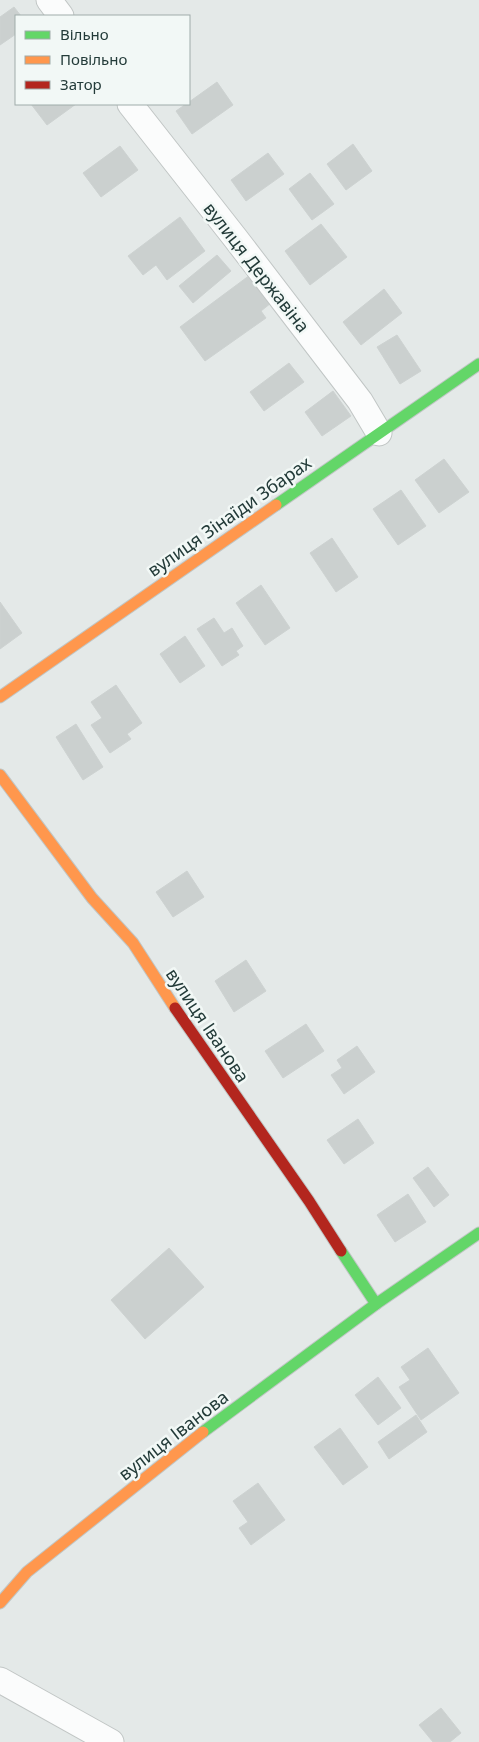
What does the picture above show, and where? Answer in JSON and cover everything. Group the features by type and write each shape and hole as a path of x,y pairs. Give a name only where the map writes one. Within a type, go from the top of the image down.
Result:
{"street":[{"path":"49,0 60,15"},
{"name":"вулиця Державіна","path":"131,105 360,401 379,433"},
{"name":"вулиця Зінаїди Збарах","path":"0,697 479,364"},
{"name":"вулиця Іванова","path":"0,775 92,898 133,943 181,1018 309,1202 376,1304"},
{"name":"вулиця Іванова","path":"0,1603 27,1572 195,1438 376,1304 479,1234"},
{"path":"0,1680 111,1742"}],"building":[{"path":"14,7 20,15 15,15 15,35 0,45 0,17"},
{"path":"217,82 233,105 192,134 176,111 185,105 190,105 190,101"},
{"path":"32,105 75,105 47,125"},
{"path":"353,144 372,171 346,190 327,164"},
{"path":"120,146 138,170 101,197 83,173"},
{"path":"268,153 284,174 246,201 231,180"},
{"path":"310,173 334,204 312,220 289,189"},
{"path":"180,217 205,251 167,280 156,265 143,275 128,256"},
{"path":"321,224 347,257 310,285 285,251"},
{"path":"217,255 231,271 193,303 179,286"},
{"path":"250,275 271,303 261,311 266,318 205,361 180,327"},
{"path":"384,289 402,313 361,345 343,322"},
{"path":"397,335 421,371 400,384 377,347"},
{"path":"289,363 304,382 264,411 250,392"},
{"path":"333,391 351,416 322,436 305,412"},
{"path":"444,459 469,492 439,513 415,480"},
{"path":"401,490 426,526 398,545 373,509"},
{"path":"332,538 358,577 336,592 310,553"},
{"path":"261,585 290,628 265,645 236,603"},
{"path":"0,602 22,633 0,649"},
{"path":"214,618 224,633 232,628 243,646 236,651 239,655 222,666 197,629"},
{"path":"185,636 205,666 180,683 160,654"},
{"path":"116,685 142,723 127,734 131,739 110,753 91,725 102,718 91,702"},
{"path":"76,724 103,767 83,780 56,737"},
{"path":"187,871 204,897 173,917 156,892"},
{"path":"246,960 266,991 234,1012 215,981"},
{"path":"306,1024 324,1051 283,1078 265,1051"},
{"path":"357,1046 375,1072 344,1094 331,1075 342,1068 337,1060"},
{"path":"358,1119 374,1143 344,1164 327,1140"},
{"path":"428,1167 449,1195 434,1207 413,1178"},
{"path":"408,1194 426,1222 395,1242 377,1215"},
{"path":"169,1248 204,1287 145,1339 111,1300"},
{"path":"428,1348 459,1393 421,1420 399,1387 410,1380 401,1367"},
{"path":"378,1377 401,1408 378,1425 355,1395"},
{"path":"416,1415 427,1432 389,1459 378,1442"},
{"path":"340,1428 368,1467 343,1485 314,1447"},
{"path":"258,1483 285,1520 251,1545 239,1528 248,1522 233,1501"},
{"path":"441,1708 461,1733 450,1742 433,1742 419,1725"}],"traffic: fast":[{"path":"276,505 479,364"},
{"path":"203,1432 376,1304 479,1233"},
{"path":"341,1251 376,1304"}],"traffic: slow":[{"path":"0,697 276,505"},
{"path":"0,775 92,898 133,943 175,1008"},
{"path":"0,1603 27,1572 203,1432"}],"traffic: jam":[{"path":"175,1008 309,1201 341,1251"}]}
